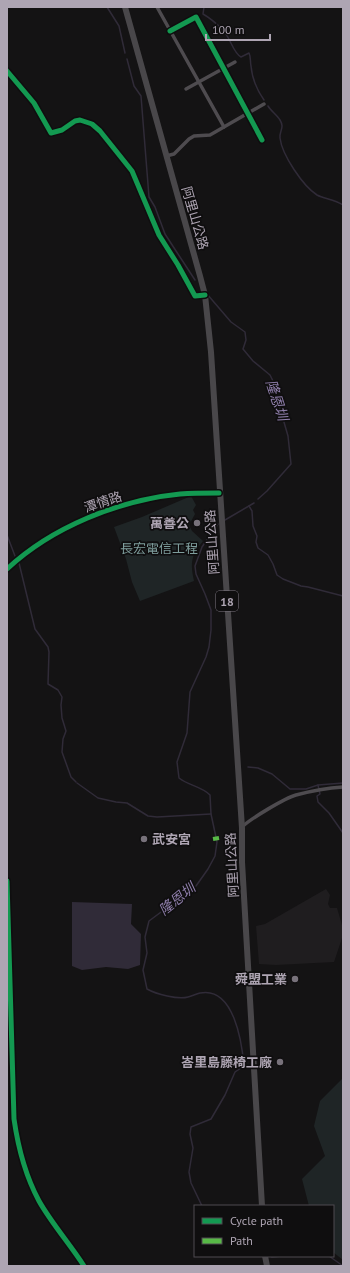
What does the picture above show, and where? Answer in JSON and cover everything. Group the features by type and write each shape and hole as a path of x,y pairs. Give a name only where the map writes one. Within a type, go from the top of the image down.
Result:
{"main road":[{"name":"阿里山公路","path":"125,7 205,295 211,352 242,828 242,862 262,1205"},
{"path":"265,1258 267,1266"}],"street":[{"path":"157,7 224,128"},
{"path":"170,31 196,16 262,140"},
{"path":"186,89 234,62"},
{"path":"7,70 34,103 51,133 80,120 88,122 100,132 132,171 159,235 195,296 205,295"},
{"path":"166,156 174,154 194,136 210,135 264,104"},
{"name":"潭情路","path":"7,569 18,558 50,536 83,520 118,507 159,497 181,494 219,493"},
{"path":"242,828 247,822 295,796 343,787"},
{"path":"7,881 14,1119 18,1145 28,1176 39,1200 84,1266"}],"shaded area":[{"path":"326,889 330,895 328,904 330,908 337,908 342,925 342,938 334,962 276,965 259,964 256,926 265,924"},
{"path":"72,902 132,904 131,924 141,934 140,965 128,969 106,967 82,970 72,966"}],"green space":[{"name":"長宏電信工程","path":"191,496 196,505 193,510 195,514 189,525 192,531 203,541 192,560 194,581 140,601 132,582 126,559 114,527"},
{"path":"343,1078 343,1260 334,1253 334,1205 309,1205 302,1179 325,1156 314,1126 320,1101"}],"waterway":[{"name":"隆恩圳","path":"107,7 119,26 125,53"},
{"path":"204,7 203,14 223,30 238,55 241,57 249,53 254,79 264,100"},
{"name":"隆恩圳","path":"127,59 134,86 141,96 149,197 155,207 165,234 195,280"},
{"path":"268,106 279,118 282,127 280,136 282,145 294,170 311,191 317,195 336,201 343,205"},
{"name":"隆恩圳","path":"207,294 231,322 245,332 246,340 243,349 253,361 270,375 275,385 277,398 288,436 291,464 258,499"},
{"name":"隆恩圳","path":"225,520 254,503"},
{"path":"249,506 252,511 253,526 257,536 256,542 258,548 268,555 277,575 301,586 343,596"},
{"name":"隆恩圳","path":"202,1205 191,1183 189,1172 193,1148 190,1134 191,1127 211,1119 225,1095 235,1072 244,1066 238,1031 234,1018 221,998 212,993 200,993 184,998 156,993 147,989 143,970 147,953 145,937 149,921 196,886 215,856 217,842 211,814 210,795 179,778 177,762 187,733 190,692 206,657 211,630 211,610 196,574 195,566 202,547 218,524"},
{"path":"7,535 15,556"},
{"path":"19,563 35,629 48,647 48,684 58,690 62,697 62,718 66,731 63,739 62,752 71,777 76,782"},
{"path":"248,767 258,768 272,774 290,789 306,789 318,785 320,794 317,796 318,802 329,813 343,833"},
{"path":"77,783 98,798 127,803 148,816 157,817 211,814"},
{"path":"318,785 343,783"},
{"name":"隆恩圳","path":"330,1257 343,1266"}],"marked path":[{"path":"213,839 219,838"}],"cycle path":[{"path":"170,31 196,17 262,140"},
{"path":"7,71 34,103 51,133 62,130 75,121 80,120 92,124 100,131 132,171 159,235 195,296 205,295"},
{"path":"7,569 44,540 65,528 110,509 157,497 195,493 219,493"},
{"path":"7,881 14,1119 18,1140 26,1171 39,1201 84,1266"}],"place":[{"name":"萬善公","path":"197,523"},
{"name":"武安宮","path":"144,839"},
{"name":"舜盟工業","path":"295,979"},
{"name":"峇里島藤椅工廠","path":"280,1062"}]}
